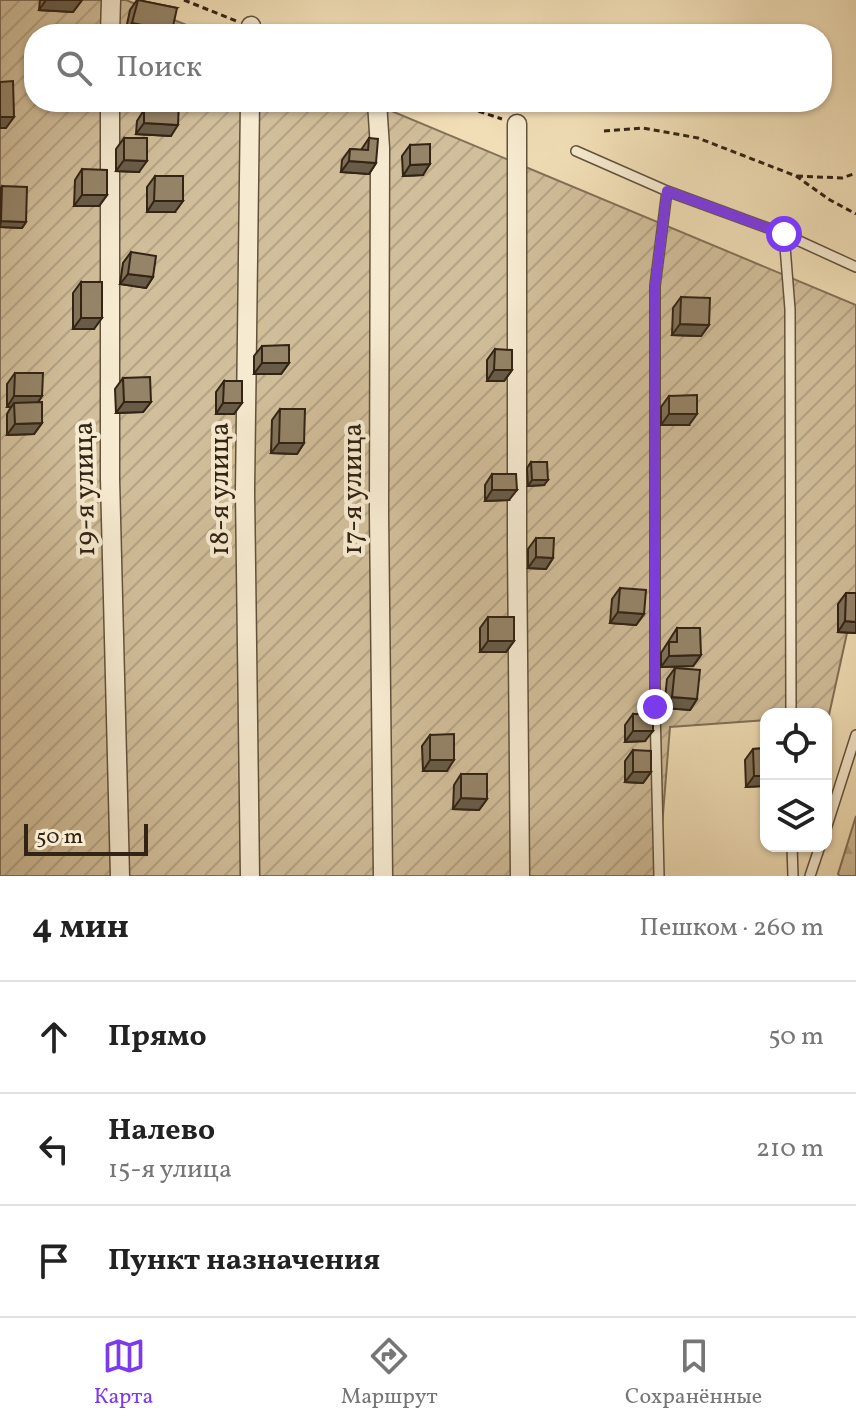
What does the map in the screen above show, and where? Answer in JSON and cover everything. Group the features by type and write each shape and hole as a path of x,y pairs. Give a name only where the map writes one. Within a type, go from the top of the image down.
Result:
{"street":[{"path":"110,24 111,0"},
{"name":"19-я улица","path":"110,112 110,479 120,876"},
{"name":"18-я улица","path":"250,112 245,491 250,876"},
{"name":"17-я улица","path":"378,112 383,876"},
{"path":"517,124 520,876"}],"lane":[{"path":"576,151 667,191 784,234 856,267"},
{"path":"659,876 655,707 655,286 667,191"},
{"path":"784,234 790,309 791,708"},
{"path":"832,810 856,735"},
{"path":"792,852 793,876"},
{"path":"810,876 818,852"}],"path":[{"path":"184,0 238,24"},
{"path":"480,112 517,124"},
{"path":"604,131 643,128 698,138 796,176 856,214"},
{"path":"796,176 842,178 856,173"}],"green space":[{"path":"0,0 126,0 184,24 24,24 24,112 394,112 856,305 856,592 831,708 760,708 760,720 670,727 658,876 0,876"},
{"path":"856,816 856,876 840,876 838,874"}],"building":[{"path":"138,0 177,8 174,24 132,23"},
{"path":"13,81 14,117 0,117 0,82"},
{"path":"144,112 179,112 178,125 144,123"},
{"path":"124,138 147,138 147,161 124,160"},
{"path":"369,138 378,139 376,163 349,161 350,149 368,150"},
{"path":"430,144 430,164 410,165 410,145"},
{"path":"82,169 107,170 107,195 82,195"},
{"path":"155,176 183,176 183,201 154,201"},
{"path":"2,186 27,187 26,222 1,221"},
{"path":"131,252 156,256 153,277 128,274"},
{"path":"81,282 102,282 102,318 81,318"},
{"path":"681,297 710,298 709,325 680,324"},
{"path":"289,345 289,363 262,363 262,346"},
{"path":"495,349 512,350 512,370 494,370"},
{"path":"15,373 43,373 42,396 14,396"},
{"path":"150,377 151,402 124,402 123,378"},
{"path":"224,381 242,381 242,403 223,403"},
{"path":"697,395 697,414 669,414 669,396"},
{"path":"42,402 42,423 15,424 14,403"},
{"path":"280,409 305,409 304,443 279,443"},
{"path":"531,462 547,462 548,480 532,480"},
{"path":"492,474 516,474 517,490 492,490"},
{"path":"536,538 554,538 553,558 536,557"},
{"path":"620,588 646,590 644,614 618,612"},
{"path":"846,593 856,593 856,622 845,621"},
{"path":"488,617 514,617 514,641 488,641"},
{"path":"677,628 700,628 701,655 669,656 669,642 677,642"},
{"path":"675,668 700,670 697,699 672,697"},
{"path":"633,714 653,714 653,731 633,731"},
{"path":"454,734 454,760 430,760 430,735"},
{"path":"760,748 760,776 754,776 753,749"},
{"path":"633,750 651,751 651,772 633,772"},
{"path":"461,774 487,774 487,799 461,798"}],"route":[{"path":"655,707 655,286 667,191 784,234"}]}
